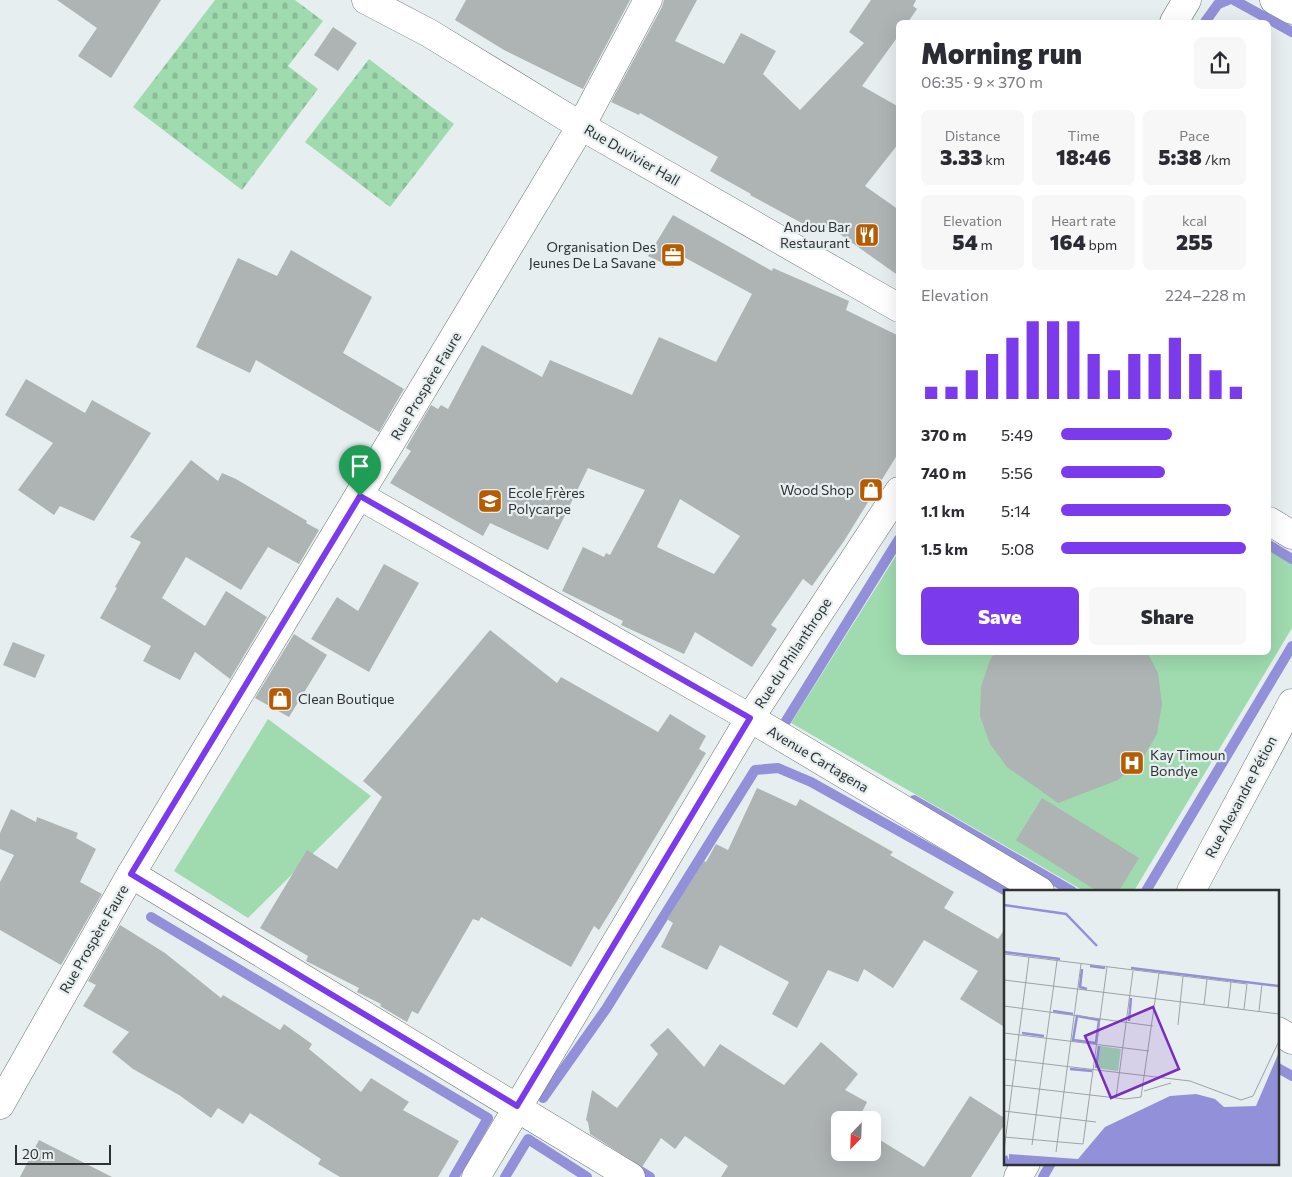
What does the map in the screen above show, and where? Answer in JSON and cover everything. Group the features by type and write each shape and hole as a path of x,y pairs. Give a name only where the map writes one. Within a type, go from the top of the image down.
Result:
{"street":[{"name":"Rue Duvivier Hall","path":"366,0 429,33 581,126 896,306"},
{"name":"Rue Prospère Faure","path":"0,1105 131,874 581,126 648,0"},
{"path":"1175,20 1186,0"},
{"path":"1274,0 1292,10"},
{"name":"Avenue Cartagena","path":"360,496 750,718 1038,890"},
{"name":"Rue du Philanthrope","path":"476,1177 750,718 896,496"},
{"path":"1271,522 1292,535"},
{"name":"Rue Alexandre Pétion","path":"1192,890 1292,703"},
{"path":"131,874 517,1106 631,1177"},
{"path":"1280,1033 1292,1040"},
{"path":"1018,1177 1025,1164"}],"green space":[{"path":"215,0 295,0 323,21 288,66 318,89 242,190 133,107"},
{"path":"369,59 454,124 390,207 305,142"},
{"path":"1271,551 1292,564 1292,628 1135,890 1082,890 791,723 896,556 896,655 1271,655"},
{"path":"268,719 371,796 248,918 174,871"}],"building":[{"path":"57,0 161,0 111,78 78,56 97,28"},
{"path":"466,0 630,0 583,89 504,50 455,20"},
{"path":"664,0 697,0 675,41 724,64 741,33 776,51 763,74 800,110 864,43 849,32 871,0 916,0 913,6 917,9 909,20 896,20 896,39 862,86 896,105 896,147 865,186 896,208 896,274 827,225 822,234 710,171 718,157 640,113 639,115 611,102"},
{"path":"333,27 357,43 338,71 314,55"},
{"path":"673,215 772,271 773,268 849,301 846,310 896,335 896,457 844,541 812,586 803,579 771,625 777,629 752,667 695,632 684,654 621,625 623,621 562,591 583,547 604,557 606,553 610,555 645,490 588,468 548,550 490,523 483,536 390,483 411,451 406,448 431,405 438,409 441,405 448,409 482,345 542,377 550,360 632,395 659,337 716,362 752,294 680,255 673,268 648,256","holes":["680,499 740,536 714,574 657,547"]},
{"path":"291,250 372,297 343,353 404,389 379,432 256,360 250,373 196,347 238,258 277,276"},
{"path":"26,379 85,413 92,400 151,433 94,521 60,506 54,515 18,490 53,443 5,415"},
{"path":"191,460 218,481 222,473 236,479 319,530 299,564 268,547 241,590 186,557 162,598 205,626 226,591 267,617 230,679 195,652 180,680 143,661 151,646 100,618 117,588 115,587 141,542 130,537"},
{"path":"384,564 419,583 369,672 311,639 337,597 358,611"},
{"path":"490,630 557,683 561,677 658,732 670,714 706,736 699,749 706,753 599,930 594,926 571,967 481,917 479,921 473,919 418,1014 412,1011 407,1022 380,1006 381,1004 357,992 359,988 306,961 308,956 260,928 307,850 337,869 382,797 363,781"},
{"path":"294,634 327,655 289,717 255,698"},
{"path":"13,642 45,655 35,678 3,665"},
{"path":"993,655 1149,655 1158,673 1162,704 1157,734 1141,761 1118,780 1058,803 1007,767 990,744 980,716 981,687"},
{"path":"757,788 796,806 800,799 893,852 890,855 954,892 944,908 998,939 1004,930 1004,1027 960,999 978,971 924,940 893,988 864,969 858,982 828,970 797,1028 772,1014 789,982 720,945 707,970 661,947 673,923 667,919 704,861 706,862 716,844 728,850"},
{"path":"1042,798 1139,858 1120,890 1095,890 1016,840"},
{"path":"11,809 36,822 37,817 78,833 76,838 96,849 80,882 102,894 61,965 0,930 0,882 14,855 0,849 0,833"},
{"path":"120,925 165,953 221,998 223,995 280,1030 284,1024 312,1044 309,1049 361,1092 371,1078 409,1102 403,1110 459,1141 438,1177 340,1177 318,1164 321,1159 250,1113 243,1124 218,1108 211,1118 179,1095 133,1069 112,1052 129,1032 83,1006 96,985 88,981"},
{"path":"668,1028 704,1067 720,1044 784,1085 821,1042 858,1074 845,1090 867,1102 862,1111 831,1111 831,1161 881,1161 881,1141 924,1167 970,1096 1004,1118 1004,1125 971,1177 721,1177 728,1166 685,1136 675,1149 661,1138 642,1167 590,1134 586,1120 592,1090 617,1108 658,1054 650,1045"},
{"path":"39,1140 112,1177 20,1177"}],"waterway":[{"path":"1206,20 1218,4 1228,0"},
{"path":"1234,0 1270,20"},
{"path":"1271,20 1292,32"},
{"path":"786,721 896,544"},
{"path":"1271,546 1292,559"},
{"path":"1147,890 1292,646"},
{"path":"543,1098 606,1009 755,770 778,768 811,782 1004,890"},
{"path":"914,800 1070,890"},
{"path":"151,917 488,1118 454,1177"},
{"path":"1280,1069 1292,1076"},
{"path":"505,1177 528,1139 587,1177"},
{"path":"1043,1177 1050,1164"},
{"path":"632,1166 650,1177"}],"place":[{"name":"Andou Bar Restaurant","path":"867,235"},
{"name":"Organisation Des Jeunes De La Savane","path":"673,255"},
{"name":"Wood Shop","path":"871,490"},
{"name":"Ecole Frères Polycarpe","path":"490,501"},
{"name":"Clean Boutique","path":"280,699"},
{"name":"Kay Timoun Bondye","path":"1132,763"}],"route":[{"path":"360,496 750,718 517,1106 131,874 360,496"}]}
